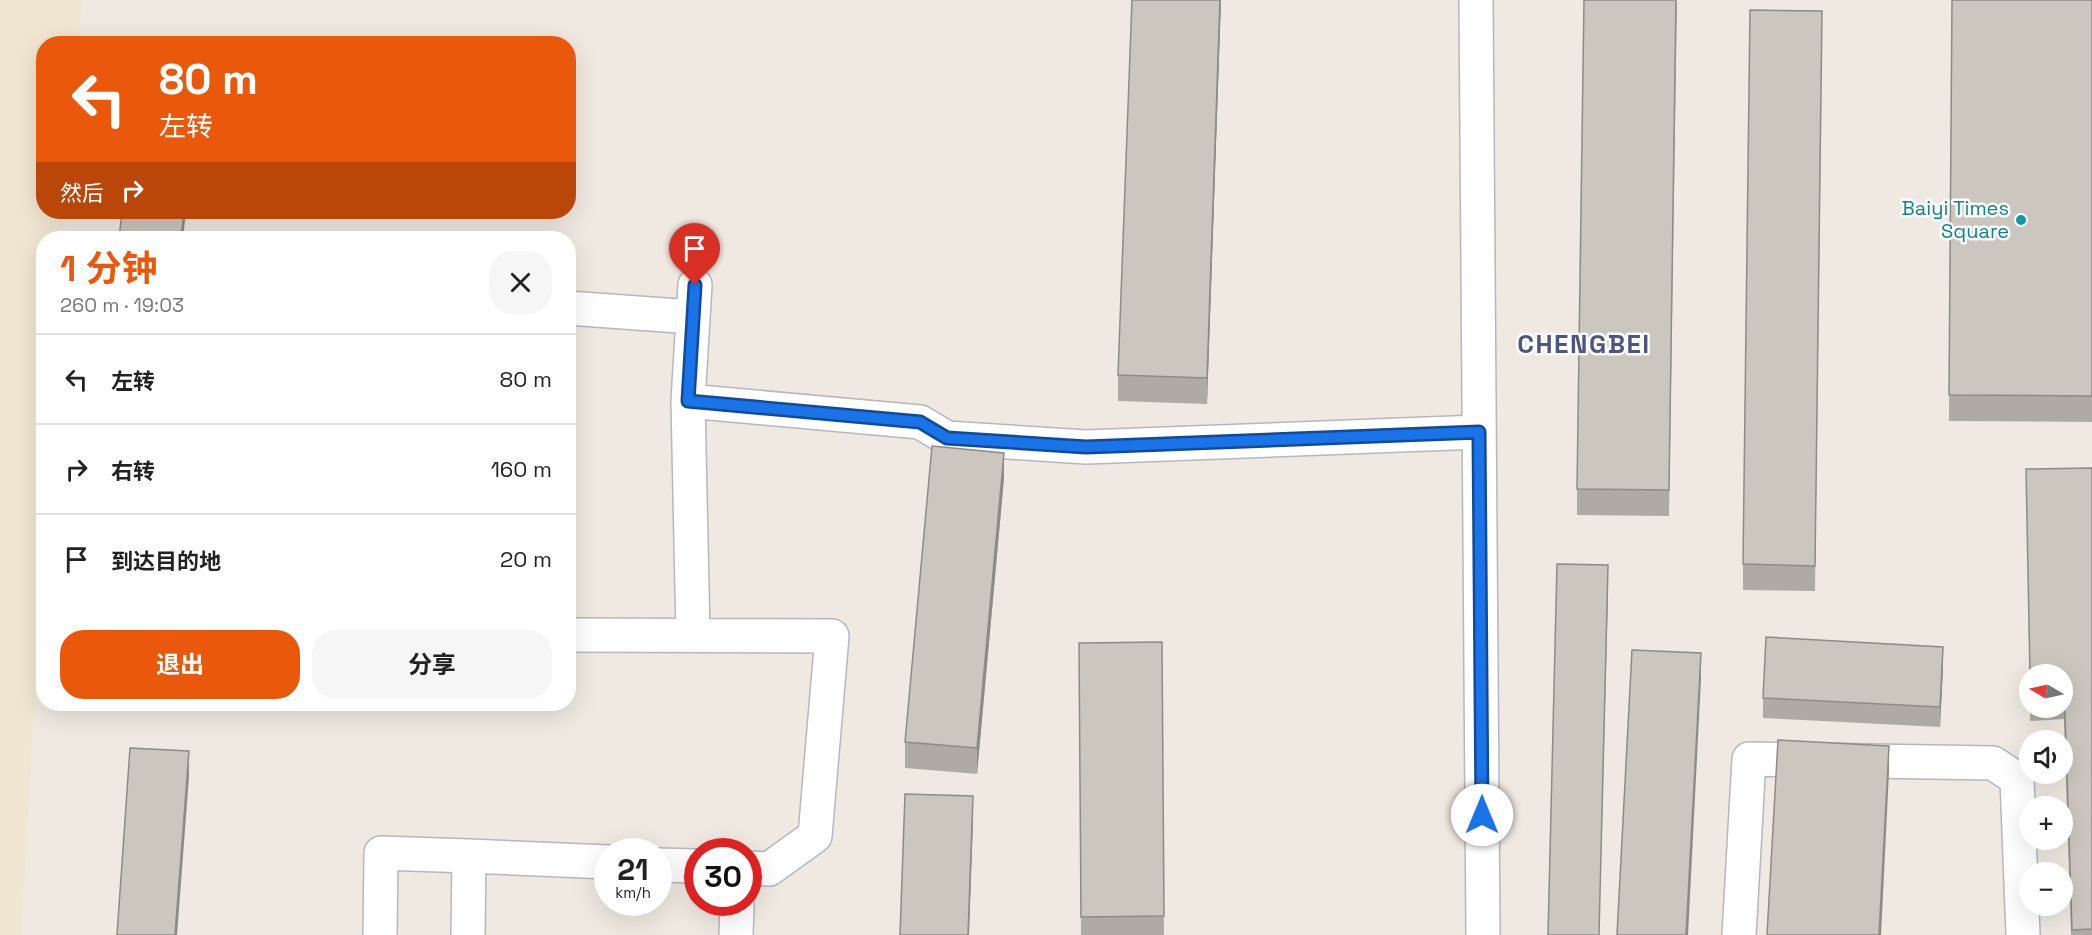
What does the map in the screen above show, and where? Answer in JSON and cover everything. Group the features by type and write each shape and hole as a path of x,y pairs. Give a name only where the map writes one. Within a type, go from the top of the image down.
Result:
{"street":[{"path":"1476,0 1483,935"},
{"path":"693,635 688,401 695,285"},
{"path":"576,309 693,317"},
{"path":"688,401 920,422 947,438 1086,447 1479,432"},
{"path":"576,636 832,636 815,836 769,869 762,869"},
{"path":"1739,935 1749,759 1993,763 2017,779 2023,935"},
{"path":"380,935 381,853 594,861"},
{"path":"468,935 469,856"},
{"path":"736,935 737,916"}],"shaded area":[{"path":"0,0 82,0 79,36 36,36 36,219 62,219 62,231 36,231 36,672 21,935 0,935"}],"building":[{"path":"1132,0 1220,0 1207,378 1118,375"},
{"path":"1584,0 1676,0 1669,490 1577,489"},
{"name":"Baiyi Times Square","path":"1952,0 2092,0 2092,396 1949,395"},
{"path":"1750,10 1822,11 1815,566 1743,564"},
{"path":"121,219 183,219 182,231 120,231"},
{"path":"932,446 1004,453 977,748 905,742"},
{"path":"2092,468 2092,929 2072,930 2073,862 2070,862 2069,850 2073,850 2073,796 2068,796 2067,784 2073,784 2073,730 2065,730 2065,718 2073,718 2073,664 2030,664 2026,469"},
{"path":"1557,564 1608,565 1599,935 1548,935"},
{"path":"1766,637 1943,647 1940,707 1763,698"},
{"path":"1162,642 1164,916 1081,917 1079,643"},
{"path":"1632,650 1701,653 1686,935 1617,935"},
{"path":"1778,740 1889,746 1879,935 1767,935"},
{"path":"130,748 189,751 175,935 117,935"},
{"path":"905,794 973,796 968,935 900,935"}],"place":[{"name":"Baiyi Times Square","path":"2021,220"}],"district":[{"name":"CHENGBEI","path":"1584,344"}],"route":[{"path":"695,285 688,401 920,422 947,438 1086,447 1479,432 1482,815"}]}
